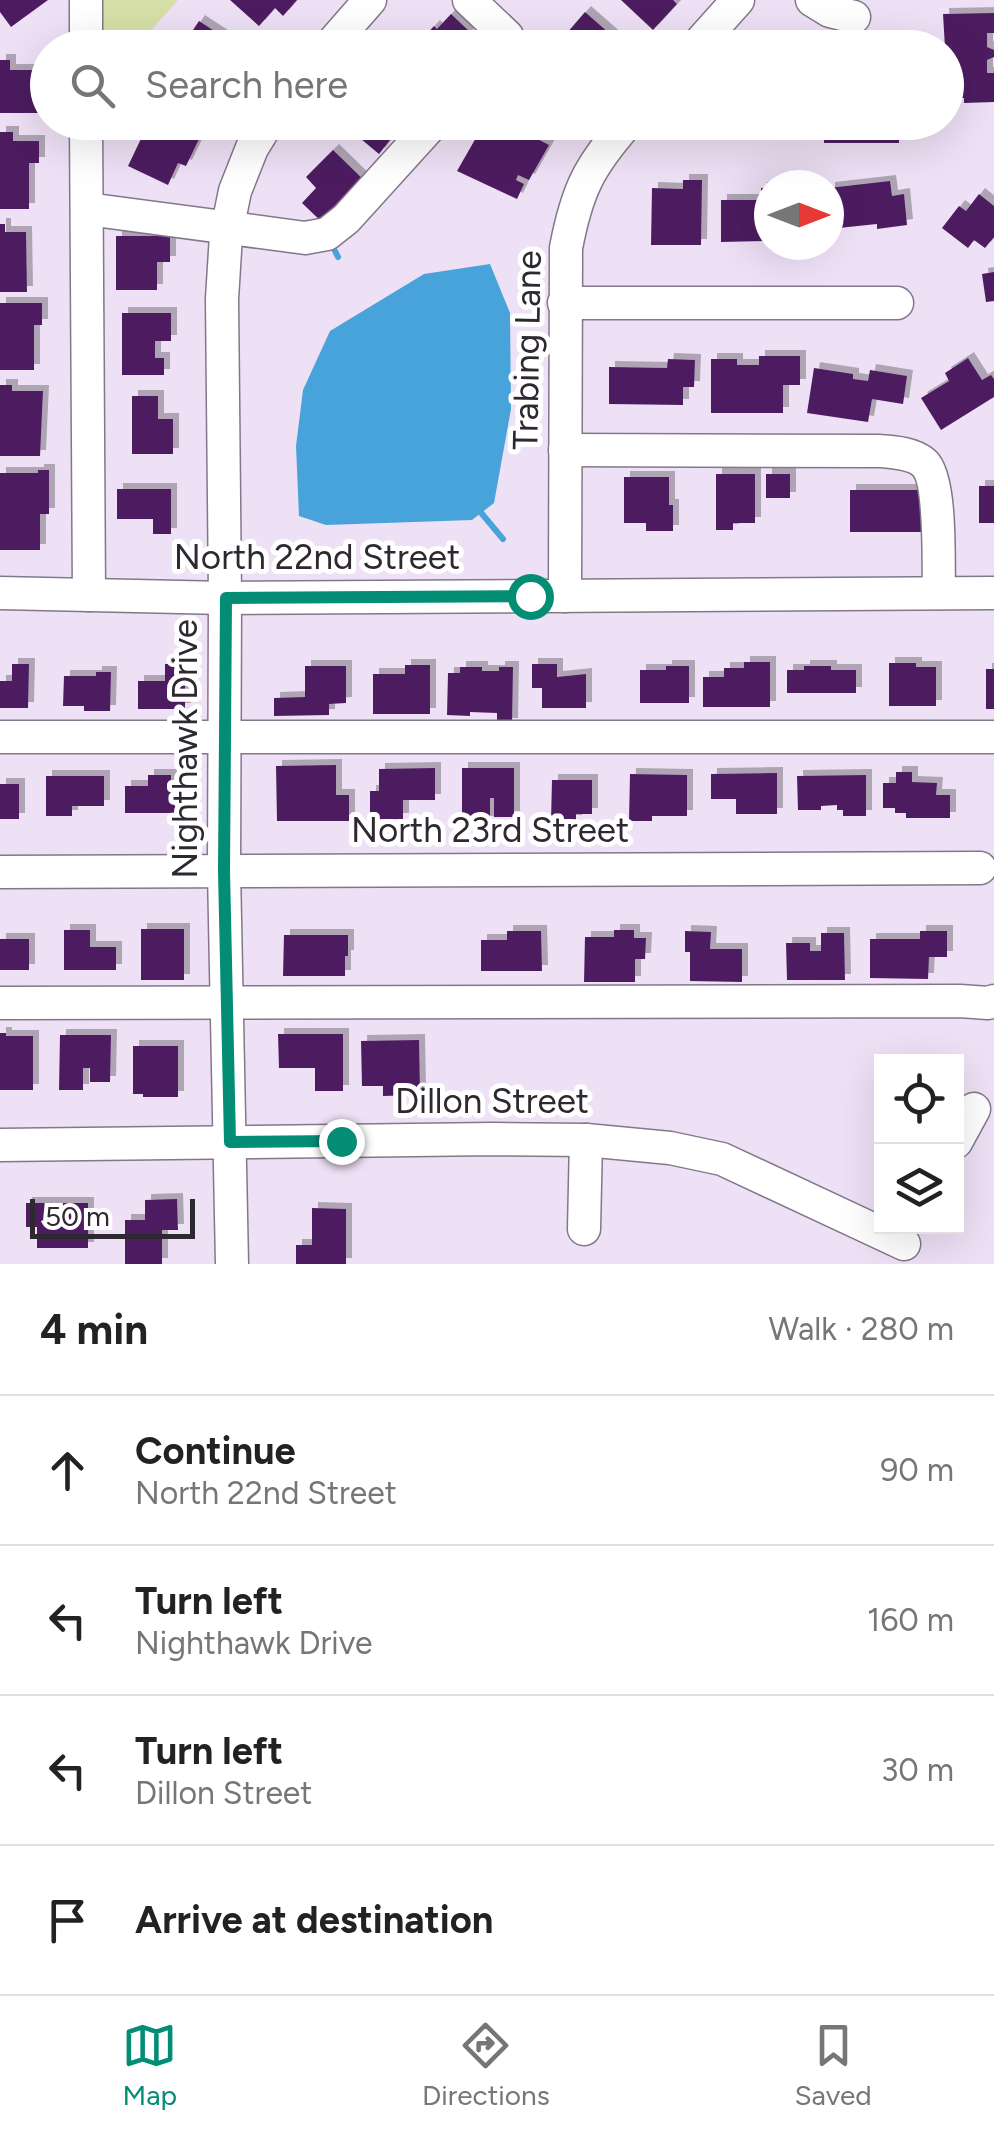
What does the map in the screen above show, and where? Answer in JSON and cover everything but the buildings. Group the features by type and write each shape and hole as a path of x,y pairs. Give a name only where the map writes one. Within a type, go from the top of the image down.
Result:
{"street":[{"path":"86,0 86,30"},
{"path":"344,30 370,0"},
{"path":"468,0 500,30"},
{"path":"711,30 738,0"},
{"path":"812,0 830,11 854,17"},
{"path":"86,140 89,595"},
{"name":"Nighthawk Drive","path":"232,1264 224,871 222,299 227,228 236,191 257,140"},
{"path":"87,209 305,238 327,234 346,220 418,140"},
{"name":"Trabing Lane","path":"565,596 566,248 574,207 586,176 612,140"},
{"path":"564,303 898,303"},
{"path":"565,450 905,454 925,463 934,480 939,594"},
{"name":"North 22nd Street","path":"0,593 226,598 994,593"},
{"path":"0,737 994,737"},
{"name":"North 23rd Street","path":"0,872 980,868"},
{"path":"0,1003 994,1000"},
{"path":"964,1127 974,1108"},
{"path":"584,1229 586,1140"},
{"name":"Dillon Street","path":"0,1144 586,1140 670,1148 722,1159 903,1245"}],"green space":[{"path":"85,0 178,0 151,30 86,30"}],"water":[{"path":"490,264 510,313 511,409 494,503 472,520 326,525 299,516 296,446 303,390 330,331 424,274"}],"waterway":[{"path":"332,245 338,257"},
{"path":"478,509 503,539"},
{"path":"236,553 250,554"}],"route":[{"path":"341,1141 230,1142 224,871 226,598 530,596"}]}
